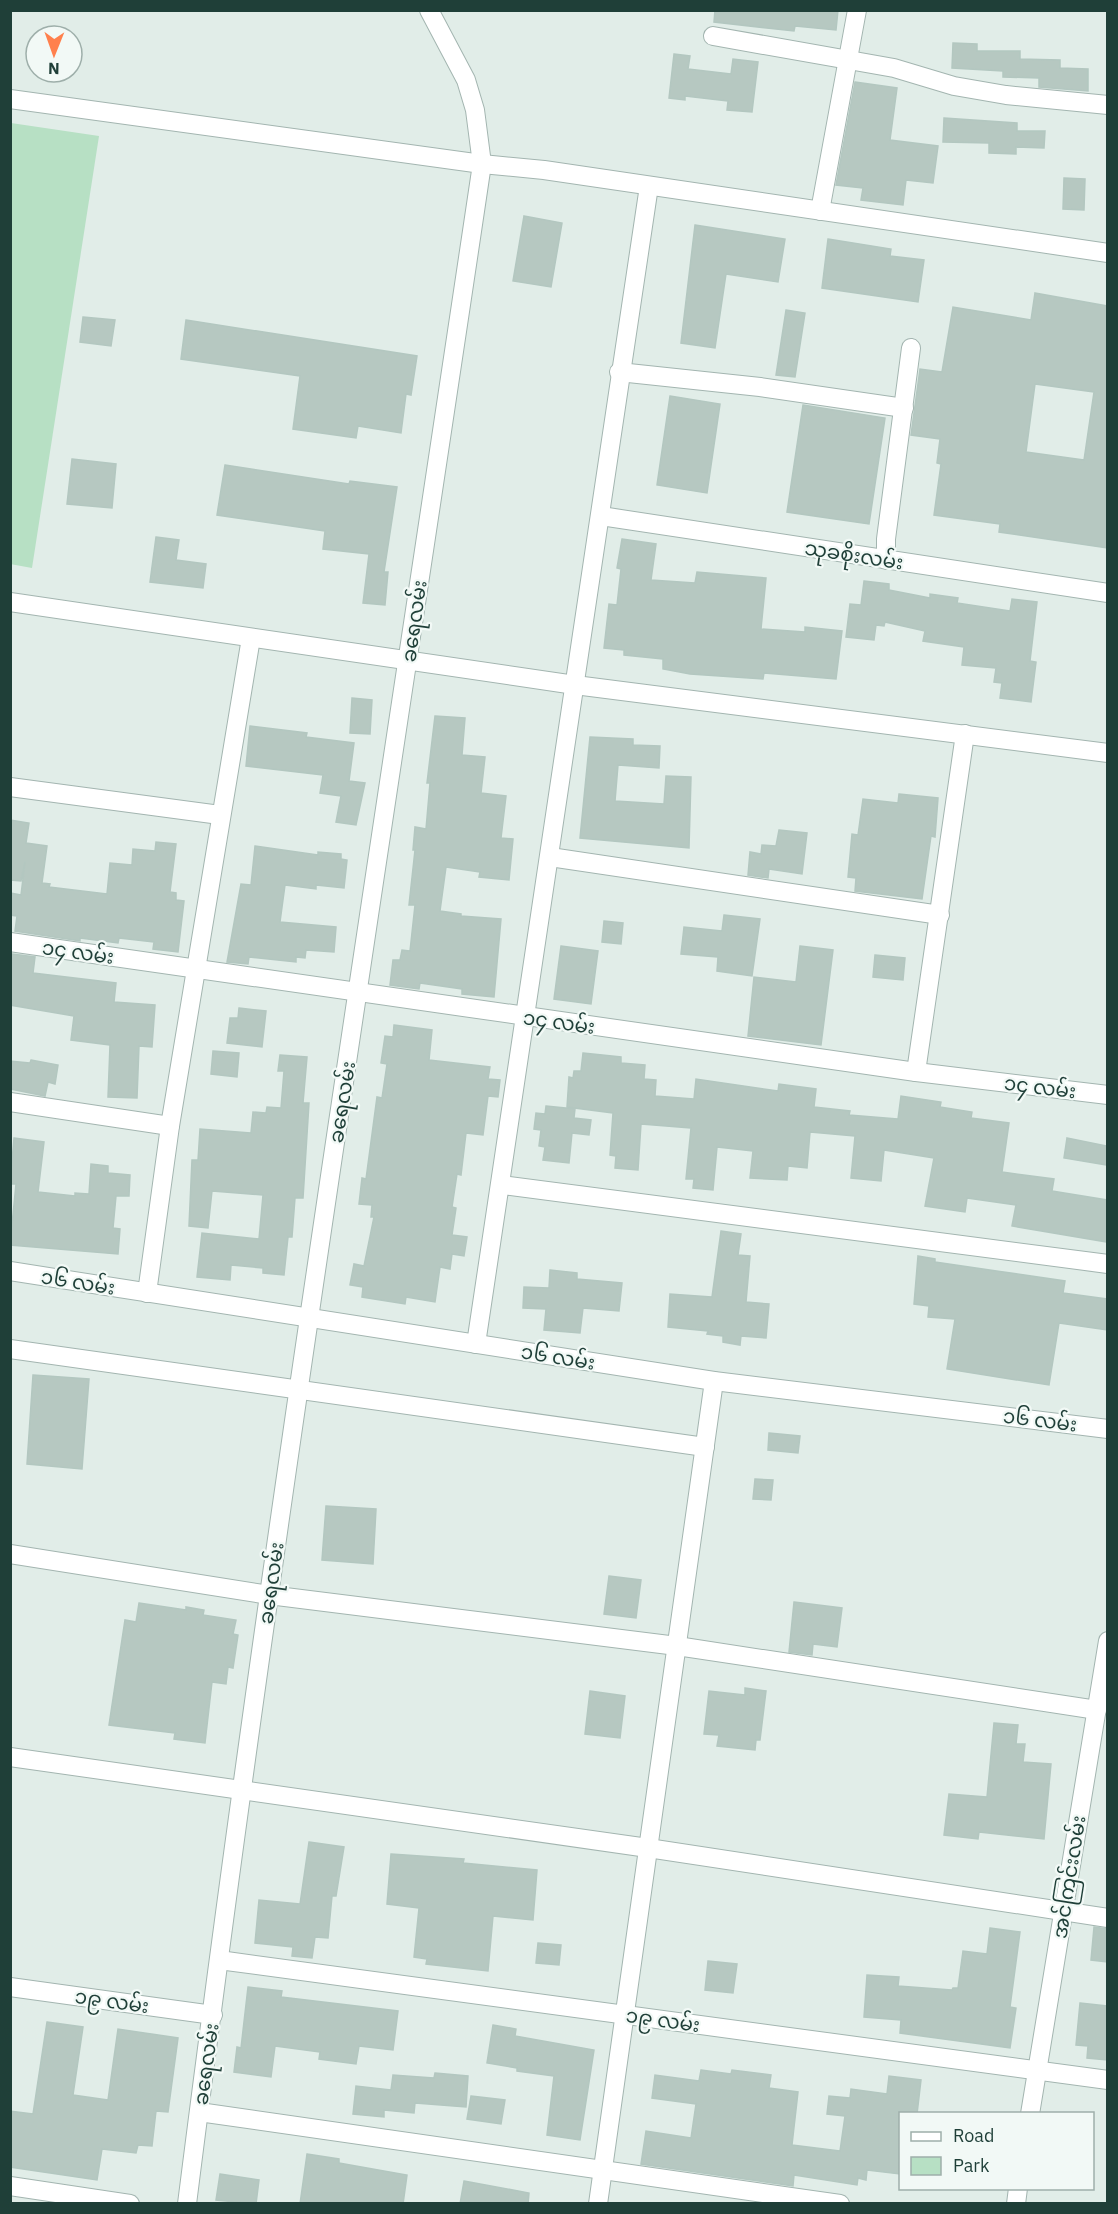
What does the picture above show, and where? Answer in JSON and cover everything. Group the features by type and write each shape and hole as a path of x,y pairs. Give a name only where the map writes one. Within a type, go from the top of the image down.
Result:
{"street":[{"name":"ခရေလမ်း","path":"187,2204 240,1790 308,1319 482,164 475,110 466,80 429,10"},
{"path":"820,212 857,10"},
{"path":"713,36 894,68 954,86 1006,95 1107,105"},
{"path":"10,99 482,164 544,170 1107,253"},
{"path":"476,1344 502,1185 524,1017 601,516 619,372 649,186"},
{"path":"886,560 886,539 911,348"},
{"path":"619,372 760,387 904,408"},
{"name":"သုခစိုးလမ်း","path":"601,516 1107,593"},
{"path":"10,602 575,686 1107,753"},
{"path":"147,1293 170,1126 251,638"},
{"path":"916,1072 965,734"},
{"path":"10,787 220,814"},
{"path":"550,857 940,915"},
{"name":"၁၄ လမ်း","path":"10,942 916,1072 1107,1095"},
{"path":"10,1102 170,1126"},
{"path":"502,1185 1107,1264"},
{"name":"၁၆ လမ်း","path":"10,1271 714,1381 1107,1429"},
{"path":"10,1349 705,1447"},
{"path":"598,2204 714,1381"},
{"path":"10,1554 270,1594 677,1646 1097,1710"},
{"name":"အင်ကြင်းလမ်း","path":"1030,2112 1107,1641"},
{"path":"10,1757 648,1848 1107,1918"},
{"name":"၁၉ လမ်း","path":"219,1960 1107,2080"},
{"name":"၁၉ လမ်း","path":"10,1987 213,2015"},
{"path":"199,2112 840,2204"},
{"path":"10,2186 130,2204"}],"green space":[{"path":"11,123 99,136 32,568 10,564"}],"building":[{"path":"715,10 838,10 836,30 795,26 794,31 714,22"},
{"path":"953,43 977,44 977,51 1020,51 1020,59 1060,60 1060,68 1088,69 1088,91 1039,87 1039,78 1003,77 1003,71 952,68"},
{"path":"674,54 690,56 688,69 731,74 733,59 758,62 752,112 727,110 728,101 685,96 685,100 669,98"},
{"path":"855,82 897,88 890,140 938,146 933,183 906,180 903,205 861,200 863,188 836,185"},
{"path":"944,118 1017,123 1017,131 1045,131 1044,148 1016,147 1016,154 989,153 989,143 943,142"},
{"path":"1064,178 1085,179 1084,210 1063,209"},
{"path":"524,216 562,223 551,287 513,281"},
{"path":"695,225 785,239 778,282 726,274 715,348 681,343"},
{"path":"828,239 891,249 890,256 924,260 918,302 822,288"},
{"path":"1035,293 1107,306 1107,548 999,532 1000,524 934,515 941,464 937,463 940,439 911,435 920,369 942,372 953,307 1031,320","holes":["1035,384 1094,392 1084,460 1026,452"]},
{"path":"786,310 805,313 795,377 776,375"},
{"path":"83,317 115,320 111,346 80,342"},
{"path":"186,320 417,356 411,395 406,394 401,433 358,426 356,438 293,429 300,376 181,359"},
{"path":"670,396 720,404 707,493 657,485"},
{"path":"803,405 885,418 869,524 787,512"},
{"path":"72,459 116,464 112,508 67,504"},
{"path":"225,465 349,484 350,481 397,487 384,572 388,572 385,605 363,603 369,554 323,549 325,531 217,515"},
{"path":"156,537 179,540 176,560 206,564 203,588 150,582"},
{"path":"622,539 656,544 651,580 695,583 697,572 766,578 761,629 805,632 805,627 842,631 836,679 764,673 763,679 690,674 663,669 663,659 624,655 624,650 604,648 609,604 617,605 621,569 617,568"},
{"path":"864,581 889,584 889,590 930,598 930,594 958,598 957,603 1010,611 1012,599 1037,602 1030,661 1036,662 1031,702 1000,698 1002,683 994,682 996,668 962,665 964,647 923,641 925,631 885,622 884,626 876,625 874,640 846,637 850,604 861,605"},
{"path":"352,698 372,700 370,734 350,733"},
{"path":"435,716 465,718 462,755 485,757 481,793 506,796 501,838 513,839 509,880 479,877 480,872 446,867 440,911 461,914 461,916 501,919 494,997 462,994 462,989 420,983 419,989 390,985 393,960 400,960 402,950 410,951 415,905 409,905 415,827 426,829 430,783 427,783"},
{"path":"250,726 307,733 306,737 354,743 349,781 365,783 356,825 336,822 341,796 320,793 323,775 246,766"},
{"path":"590,737 633,739 633,745 660,746 659,768 618,765 615,801 664,804 666,776 691,777 689,848 580,838"},
{"path":"899,794 938,798 935,837 931,836 922,899 855,891 856,878 848,877 852,834 858,835 863,799 898,803"},
{"path":"10,820 29,823 26,843 47,846 42,883 50,884 49,887 107,894 110,863 132,865 133,849 155,851 156,842 176,844 170,892 176,893 176,900 184,901 178,952 153,949 154,942 119,938 118,943 80,938 80,941 15,931 17,916 10,915 10,893 21,895 25,862 21,881 10,880"},
{"path":"779,830 807,833 802,874 769,869 768,878 748,875 750,852 761,854 762,845 776,846"},
{"path":"255,846 318,855 318,852 341,854 341,859 347,860 344,888 316,885 316,889 285,885 280,922 336,927 334,952 306,950 305,958 296,957 296,962 249,957 248,964 227,962 241,884 251,885"},
{"path":"724,915 760,919 752,976 717,971 718,957 681,954 684,927 722,931"},
{"path":"604,921 623,923 621,944 602,942"},
{"path":"561,946 598,951 591,1004 554,999"},
{"path":"800,946 833,950 821,1045 748,1036 754,977 796,982"},
{"path":"12,954 35,957 33,973 116,983 114,1002 155,1005 152,1047 139,1046 137,1098 108,1097 110,1045 71,1040 74,1016 10,1005"},
{"path":"875,955 905,958 903,980 873,977"},
{"path":"239,1008 266,1011 262,1047 227,1043 230,1018 238,1018"},
{"path":"394,1025 432,1030 429,1060 490,1067 488,1079 500,1080 498,1097 488,1096 483,1135 466,1133 461,1175 457,1174 452,1207 456,1208 452,1235 467,1237 464,1256 452,1254 450,1269 440,1267 435,1302 406,1297 405,1304 362,1297 363,1287 350,1285 354,1264 364,1266 374,1217 371,1217 372,1205 359,1204 362,1178 366,1179 377,1097 382,1098 387,1064 381,1063 385,1036 393,1037"},
{"path":"213,1051 239,1053 237,1077 211,1074"},
{"path":"583,1053 621,1057 621,1063 645,1065 644,1079 656,1080 655,1096 694,1099 696,1079 778,1091 779,1084 816,1089 814,1107 850,1111 849,1115 898,1119 901,1096 941,1102 940,1107 972,1112 971,1118 1009,1123 1002,1172 1054,1179 1052,1191 1107,1200 1107,1242 1012,1226 1016,1205 967,1198 965,1212 925,1206 934,1158 884,1150 881,1181 851,1178 855,1136 810,1132 807,1168 788,1166 787,1180 750,1178 753,1151 717,1147 713,1190 693,1188 694,1179 686,1179 691,1128 641,1124 638,1170 615,1168 616,1156 610,1155 613,1113 567,1107 569,1077 573,1078 574,1071 581,1071"},
{"path":"280,1055 307,1057 303,1103 309,1103 303,1198 295,1198 292,1237 288,1237 284,1275 263,1273 263,1268 231,1265 230,1280 197,1277 202,1233 259,1239 263,1195 212,1191 208,1228 189,1226 192,1160 198,1160 200,1129 251,1133 253,1112 266,1113 267,1107 281,1108 284,1071 278,1071"},
{"path":"31,1060 58,1065 55,1084 48,1082 45,1096 10,1089 10,1061 30,1063"},
{"path":"546,1106 575,1109 574,1118 591,1120 589,1135 572,1133 569,1163 543,1160 545,1147 539,1146 541,1130 534,1129 536,1113 545,1114"},
{"path":"14,1138 44,1142 38,1192 75,1196 75,1193 89,1194 91,1164 108,1166 108,1173 130,1175 129,1196 116,1196 113,1228 120,1229 118,1254 10,1245 16,1184 10,1184"},
{"path":"1067,1138 1107,1146 1107,1165 1064,1158"},
{"path":"721,1231 741,1234 738,1255 750,1256 746,1302 769,1304 766,1338 741,1336 740,1345 723,1342 723,1336 707,1334 708,1331 668,1327 670,1294 712,1297"},
{"path":"918,1256 935,1259 935,1262 1065,1281 1063,1293 1107,1299 1107,1330 1059,1323 1049,1385 947,1369 955,1319 928,1317 929,1306 914,1304"},
{"path":"550,1270 577,1273 577,1279 622,1283 619,1311 583,1308 580,1333 544,1330 546,1309 523,1308 524,1287 549,1288"},
{"path":"33,1375 89,1379 82,1469 27,1464"},
{"path":"769,1433 800,1436 798,1453 768,1450"},
{"path":"755,1479 773,1480 771,1500 753,1499"},
{"path":"326,1506 376,1509 373,1564 322,1560"},
{"path":"609,1576 641,1580 636,1618 604,1614"},
{"path":"794,1602 842,1608 837,1647 813,1644 812,1655 789,1652"},
{"path":"139,1603 186,1610 186,1607 204,1610 203,1615 236,1620 233,1634 238,1635 233,1668 228,1667 226,1684 212,1682 205,1743 174,1739 175,1733 109,1725 125,1620 136,1622"},
{"path":"745,1688 766,1691 760,1740 756,1740 755,1750 717,1746 719,1735 704,1734 709,1691 745,1695"},
{"path":"590,1691 625,1696 620,1738 585,1734"},
{"path":"994,1723 1018,1725 1016,1744 1025,1744 1023,1762 1051,1764 1044,1839 979,1832 978,1839 944,1835 949,1794 987,1797"},
{"path":"309,1842 344,1847 336,1896 332,1896 328,1938 315,1937 312,1958 292,1956 293,1947 255,1943 259,1900 300,1904"},
{"path":"391,1854 464,1859 463,1863 537,1870 533,1920 493,1916 488,1971 426,1964 427,1959 414,1957 419,1908 387,1904"},
{"path":"1094,1927 1107,1929 1107,1962 1091,1960"},
{"path":"990,1928 1020,1932 1010,2007 1016,2008 1010,2048 900,2033 901,2020 864,2017 867,1975 899,1977 898,1986 952,1990 958,1988 963,1951 987,1954"},
{"path":"538,1943 561,1945 559,1965 536,1963"},
{"path":"708,1961 737,1964 733,1993 705,1990"},
{"path":"248,1987 282,1991 281,1997 398,2011 393,2050 359,2046 356,2064 319,2059 320,2052 275,2046 271,2077 234,2072 237,2047 241,2048"},
{"path":"1080,2003 1107,2006 1107,2060 1087,2058 1088,2046 1076,2045"},
{"path":"47,2022 83,2027 73,2095 108,2100 118,2029 178,2038 168,2112 156,2111 152,2146 138,2145 136,2153 102,2149 97,2180 10,2167 10,2111 33,2114"},
{"path":"493,2025 516,2029 515,2036 594,2050 580,2140 547,2135 554,2076 517,2071 517,2068 487,2063"},
{"path":"701,2070 731,2074 732,2070 771,2075 769,2088 798,2092 792,2145 840,2151 845,2116 827,2114 829,2096 850,2098 851,2089 887,2094 889,2076 921,2080 917,2112 899,2112 899,2174 867,2170 866,2180 858,2178 857,2185 794,2175 793,2186 641,2164 646,2131 691,2138 696,2104 652,2098 655,2075 699,2081"},
{"path":"435,2073 468,2076 466,2107 415,2103 414,2113 384,2110 384,2117 353,2114 356,2086 391,2090 393,2075 434,2078"},
{"path":"471,2096 505,2100 501,2124 467,2119"},
{"path":"307,2154 339,2159 339,2163 407,2175 403,2204 300,2204"},
{"path":"220,2174 259,2180 256,2204 216,2200"},
{"path":"464,2181 529,2193 528,2204 460,2204"}]}
